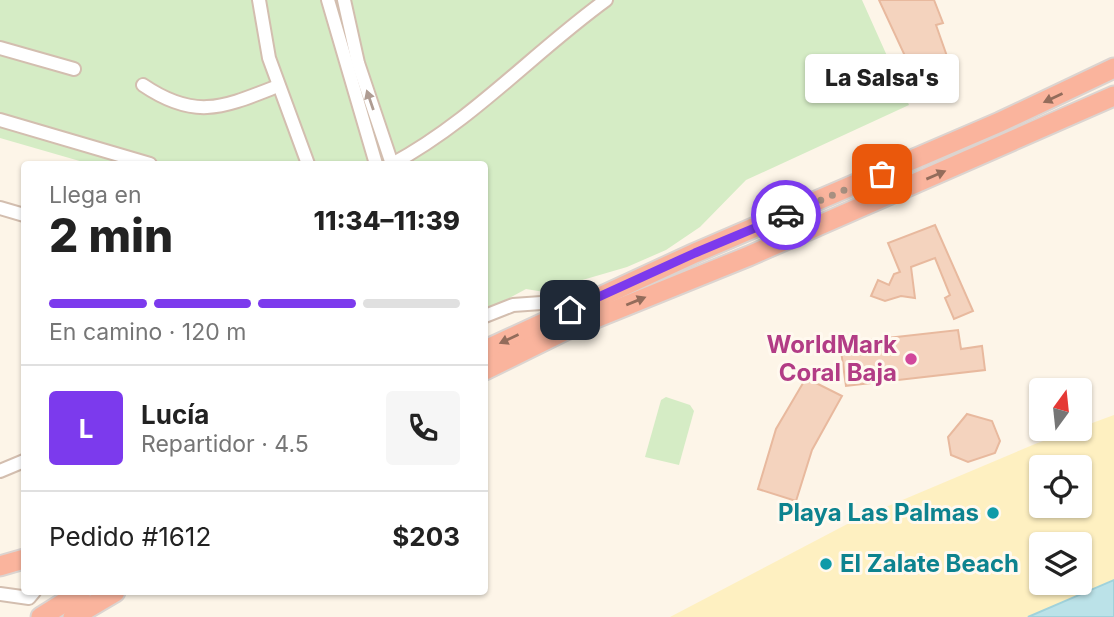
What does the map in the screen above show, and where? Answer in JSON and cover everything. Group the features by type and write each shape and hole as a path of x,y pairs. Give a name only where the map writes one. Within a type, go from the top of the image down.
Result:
{"highway":[{"path":"488,349 695,253 1000,122 1114,68"},
{"path":"488,369 566,330 787,239 1114,96"},
{"path":"0,566 21,560"},
{"path":"41,617 107,595"}],"street":[{"path":"259,0 269,58 307,161"},
{"path":"328,0 375,161"},
{"path":"344,0 358,63 391,161"},
{"path":"398,161 422,148 484,102 566,29 606,0"},
{"path":"0,48 74,69"},
{"path":"143,85 159,96 201,110 229,105 278,86"},
{"path":"0,120 140,161"},
{"path":"0,208 21,214"},
{"path":"488,315 520,304 595,300"},
{"path":"0,471 21,462"},
{"path":"0,594 21,595"}],"green space":[{"path":"0,0 862,0 909,105 746,180 700,227 666,250 627,267 579,281 566,290 550,293 526,289 488,309 488,161 80,161 0,138"},
{"path":"666,397 690,405 694,411 679,465 645,457 661,400"}],"sand":[{"name":"Playa Las Palmas","path":"1114,415 1114,580 1092,589 1092,532 1029,532 1029,595 1079,595 1028,617 670,617 855,520 1043,441 1092,441 1092,423"}],"water":[{"path":"1114,580 1114,617 1028,617 1079,595 1092,595 1092,589"}],"building":[{"path":"879,0 934,0 943,23 936,25 949,62 935,68 938,74 918,84"},
{"path":"935,225 973,311 954,319 945,298 950,295 935,258 911,267 915,298 901,296 885,301 871,296 878,280 889,285 894,274 900,272 888,243"},
{"path":"958,330 961,349 982,346 985,370 846,386 841,351 852,350 852,342"},
{"path":"806,378 842,396 812,450 796,501 758,489 776,429"},
{"path":"967,414 992,421 1000,441 995,453 968,462 951,455 948,437"}],"way so far":[{"path":"786,215 882,174"}],"place":[{"name":"La Salsa's","path":"882,174"},
{"name":"WorldMark Coral Baja","path":"911,359"},
{"name":"Playa Las Palmas","path":"993,513"},
{"name":"El Zalate Beach","path":"826,564"}],"route":[{"path":"570,310 786,215"}]}
